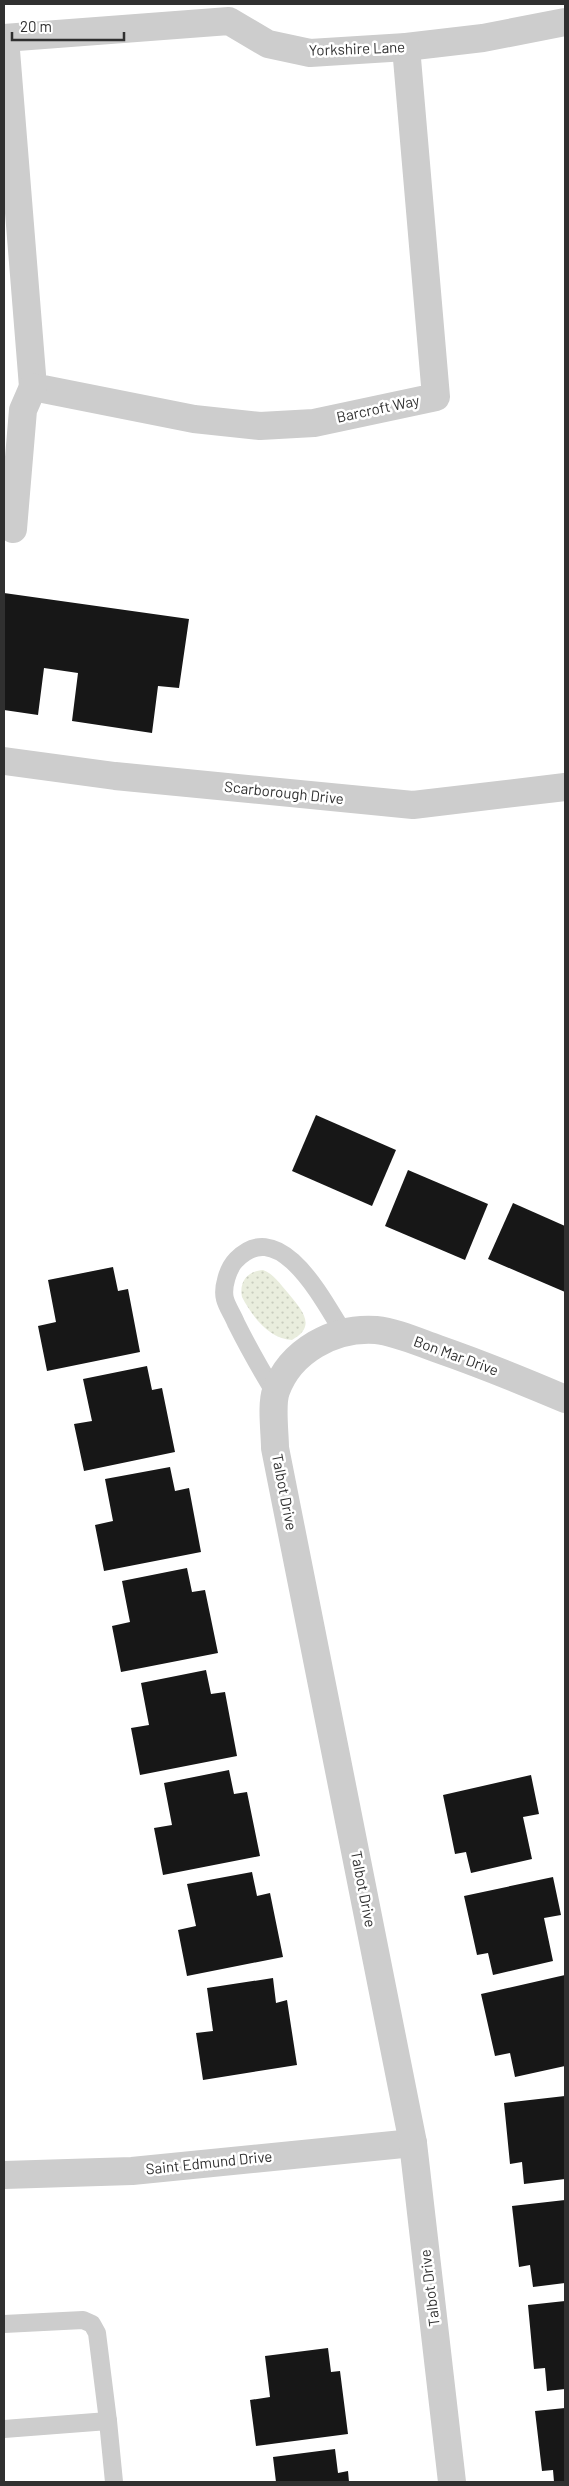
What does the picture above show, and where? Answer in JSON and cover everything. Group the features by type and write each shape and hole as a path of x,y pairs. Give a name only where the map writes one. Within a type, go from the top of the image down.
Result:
{"street":[{"name":"Yorkshire Lane","path":"4,38 228,12 268,44 310,53 406,47 483,38 565,22"},
{"path":"4,38 33,387 23,410 13,529"},
{"name":"Barcroft Way","path":"33,387 194,419 260,426 314,423 436,397 406,47"},
{"name":"Scarborough Drive","path":"4,760 115,776 413,806 565,787"},
{"name":"Bon Mar Drive","path":"344,1332 376,1330 409,1339 493,1369 565,1399"},
{"name":"Talbot Drive","path":"344,1332 314,1344 287,1369 275,1393 275,1448 413,2143 452,2482"},
{"name":"Saint Edmund Drive","path":"4,2175 132,2171 413,2143"}],"lane":[{"path":"275,1393 253,1358 224,1298 226,1278 234,1262 245,1251 266,1247 284,1252 303,1270 344,1332"},
{"path":"4,2324 83,2320 92,2324 97,2333 114,2482"},
{"path":"4,2429 108,2420"}],"green space":[{"path":"263,1270 279,1283 298,1305 305,1317 304,1329 300,1335 292,1340 276,1336 262,1325 242,1297 241,1292 245,1278 257,1271"}],"building":[{"path":"4,593 189,619 179,688 158,686 152,733 72,721 78,673 44,668 38,715 4,710"},
{"path":"316,1115 396,1150 372,1206 292,1171"},
{"path":"408,1170 488,1204 465,1260 385,1226"},
{"path":"513,1203 565,1226 565,1292 488,1259"},
{"path":"113,1267 118,1291 128,1289 140,1352 47,1371 38,1326 56,1322 48,1280"},
{"path":"147,1366 152,1390 162,1388 175,1452 84,1471 74,1424 92,1421 83,1379"},
{"path":"170,1467 175,1491 189,1488 201,1552 104,1571 95,1525 113,1521 105,1479"},
{"path":"187,1568 192,1592 205,1590 218,1653 121,1672 112,1626 130,1622 122,1581"},
{"path":"206,1670 211,1694 225,1692 237,1756 140,1775 131,1728 149,1725 141,1683"},
{"path":"229,1770 234,1794 247,1792 260,1856 163,1875 154,1828 172,1825 164,1783"},
{"path":"531,1775 539,1814 523,1817 532,1859 471,1873 466,1852 455,1854 443,1795"},
{"path":"252,1872 257,1896 270,1893 283,1957 187,1976 178,1930 196,1926 187,1884"},
{"path":"553,1877 561,1915 544,1918 553,1961 493,1975 488,1953 477,1955 464,1896"},
{"path":"565,1975 565,2066 515,2077 510,2053 495,2056 481,1994"},
{"path":"273,1978 276,2003 287,2000 297,2065 203,2080 196,2033 213,2031 207,1988"},
{"path":"565,2096 565,2179 524,2184 522,2162 510,2164 504,2103"},
{"path":"565,2200 565,2283 533,2287 530,2265 519,2267 512,2206"},
{"path":"565,2301 565,2389 547,2391 545,2368 534,2369 528,2305"},
{"path":"328,2348 331,2372 340,2371 348,2434 256,2446 250,2400 270,2397 265,2356"},
{"path":"565,2408 565,2482 554,2482 553,2470 542,2471 535,2411"},
{"path":"335,2449 338,2473 348,2471 349,2482 276,2482 273,2457"}]}
